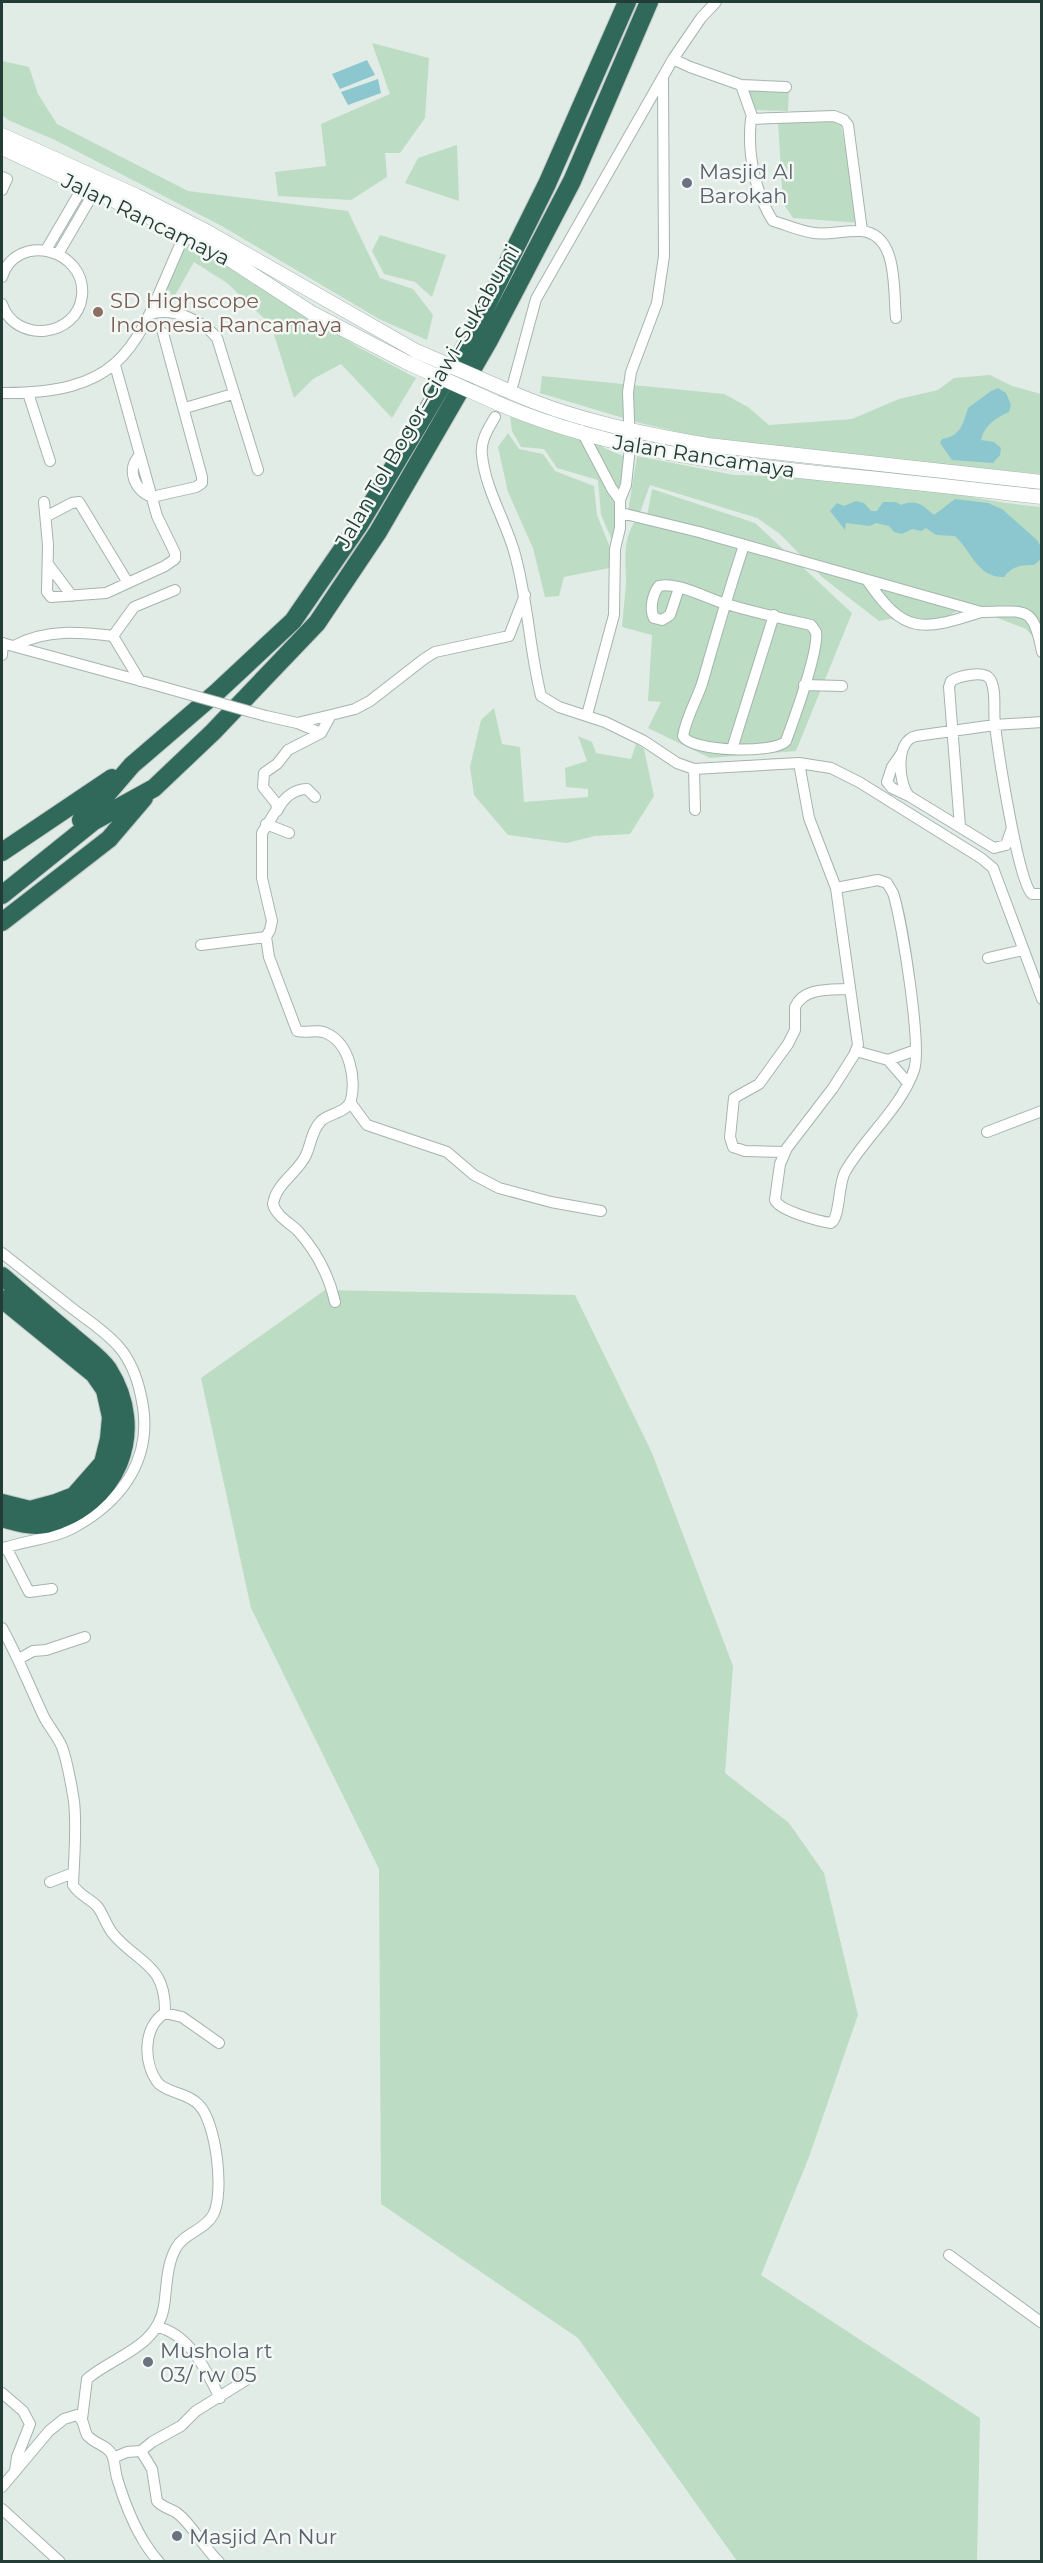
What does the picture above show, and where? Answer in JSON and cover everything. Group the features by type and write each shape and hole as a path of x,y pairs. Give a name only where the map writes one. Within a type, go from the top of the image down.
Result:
{"highway":[{"name":"Jalan Tol Bogor–Ciawi–Sukabumi","path":"2,879 90,814 132,765 217,692 293,621 359,525 472,335 548,184 627,2"},
{"name":"Jalan Tol Bogor–Ciawi–Sukabumi","path":"2,895 94,821 153,788 213,732 317,623 409,480 488,342 572,181 649,2"},
{"path":"2,852 132,765"},
{"path":"2,922 109,839 153,788"},
{"path":"2,1276 107,1368 121,1396 126,1416 126,1437 121,1459 99,1494 82,1509 45,1524 21,1524 2,1518"},
{"path":"2,1299 94,1374 105,1390 111,1417 103,1463 74,1496 30,1510 2,1503"}],"street":[{"path":"509,386 536,299 673,59 701,18 717,2"},
{"path":"673,59 741,85 786,87"},
{"path":"620,500 626,485 630,447 628,392 631,372 657,303 664,256 663,79"},
{"path":"741,85 753,119 750,124 755,182 773,221 814,233 862,231 877,237 887,250 896,318"},
{"path":"753,119 834,116 844,120 848,126 862,231"},
{"name":"Jalan Rancamaya","path":"2,135 226,257 320,318 412,357 509,386 534,402 664,438 760,453 1041,482"},
{"name":"Jalan Rancamaya","path":"2,148 92,183 226,242 496,410 630,447 663,453 759,467 1041,497"},
{"path":"2,190 4,178"},
{"path":"46,250 92,183"},
{"path":"58,254 92,183"},
{"path":"2,393 63,389 83,383 115,364 132,347 150,314 185,234"},
{"path":"2,277 11,261 22,254 34,250 46,250 69,260 77,271 82,296 78,309 71,319 48,332 35,332 22,328 11,320 2,304"},
{"path":"150,314 163,311 174,312 196,322 213,334 222,352 258,471"},
{"path":"152,497 196,486 203,480 163,333"},
{"path":"44,502 47,516 49,595 56,598 106,593 165,566 175,559 175,553 160,522 152,497 115,364"},
{"path":"28,393 50,461"},
{"path":"185,408 233,394"},
{"path":"496,410 484,437 482,457 514,551 525,595 532,658 541,696 559,707 605,722 644,741 677,763 694,769 798,763 822,765 844,773 981,858 993,868 1041,999"},
{"path":"578,416 582,433 620,500 621,513 614,561 615,603 612,629 587,715"},
{"path":"663,453 664,438"},
{"path":"47,516 72,503 79,502 128,583"},
{"path":"621,513 981,612"},
{"path":"679,588 725,604 811,626 816,632 815,647 804,685 786,741 781,746 763,749 732,749 695,745 686,741 683,736 701,686 725,604 744,545"},
{"path":"48,564 72,596"},
{"path":"867,580 889,610 912,624 931,626 981,612 1021,611 1030,615 1035,622 1041,652"},
{"path":"113,636 134,607 175,590"},
{"path":"297,723 355,709 370,701 424,658 452,648 509,636 525,595"},
{"path":"732,749 774,615"},
{"path":"16,645 30,638 56,632 113,636"},
{"path":"113,636 143,681"},
{"path":"2,655 2,643 16,645 297,723 321,733"},
{"path":"960,827 949,687 951,681 959,677 983,675 990,680 1012,828 1026,885 1032,894 1041,894"},
{"path":"804,685 842,686"},
{"path":"277,811 276,803 263,787 264,773 278,764 288,750 321,733 331,715"},
{"path":"909,796 904,788 902,754 905,741 911,737 953,733 995,725 1041,722"},
{"path":"902,754 892,767 887,782 892,789 909,796 985,844 997,849 1006,845 1012,828"},
{"path":"798,763 808,818 836,888 858,1045 833,1088 785,1152 780,1164 775,1198 777,1204 820,1221 833,1222 836,1218 840,1185 845,1173 908,1083 915,1068 916,1050 909,981 893,893 887,883 878,880 836,888"},
{"path":"694,769 695,810"},
{"path":"315,797 307,789 294,791 281,802 262,833 262,878 272,921 266,937 269,957 297,1031 314,1030 327,1033 336,1040 345,1054 352,1070 350,1102 342,1111 324,1119 317,1126 305,1157 281,1186 273,1204 278,1214 307,1243 326,1272 335,1302"},
{"path":"266,824 289,833"},
{"path":"201,945 266,937"},
{"path":"988,958 1023,950"},
{"path":"785,1152 745,1151 732,1148 730,1137 734,1098 759,1084 782,1053 794,1034 795,1007 803,996 818,991 849,988"},
{"path":"888,1060 916,1050"},
{"path":"856,1051 888,1060 908,1083"},
{"path":"350,1102 367,1125 447,1152 474,1175 499,1188 601,1211"},
{"path":"987,1131 1041,1111"},
{"path":"2,1253 119,1347 135,1372 143,1404 145,1431 142,1451 125,1485 94,1516 69,1531 4,1548 29,1592 52,1589"},
{"path":"2,1628 19,1659 19,1666 29,1681 45,1719 63,1749 74,1800 76,1835 73,1885 77,1892 99,1909 107,1926 119,1940 153,1969 163,1990 165,2013"},
{"path":"19,1659 33,1651 46,1650 85,1637"},
{"path":"50,1882 73,1873"},
{"path":"165,2013 182,2017 219,2043"},
{"path":"159,2562 143,2540 132,2518 118,2481 113,2458 107,2449 88,2436 82,2419 87,2379 141,2344 158,2327 174,2251 184,2238 211,2218 218,2202 218,2165 204,2113 194,2100 159,2084 148,2062 146,2049 150,2035 165,2013"},
{"path":"950,2255 1041,2323"},
{"path":"158,2327 171,2331 183,2340 202,2366 220,2398"},
{"path":"113,2458 128,2452 141,2451 152,2442 177,2429 196,2411 251,2377"},
{"path":"2,2393 23,2411 30,2424 17,2457 15,2471"},
{"path":"2,2487 50,2431 64,2419 73,2415 82,2419"},
{"path":"141,2451 152,2469 157,2501 167,2510 177,2512 206,2550 219,2562"},
{"path":"2,2510 60,2562"}],"green space":[{"path":"372,43 429,58 425,118 400,153 385,153 387,177 351,200 278,196 275,172 326,166 321,124 390,94"},
{"path":"2,61 29,67 38,94 57,124 188,191 348,211 380,278 413,289 433,315 427,340 379,319 220,225 55,140 8,120 2,115"},
{"path":"748,84 789,88 788,111 755,110 751,107"},
{"path":"778,121 840,121 861,223 793,218 783,203"},
{"path":"457,145 459,201 405,183 418,158"},
{"path":"380,235 446,255 432,297 415,282 384,274 372,251"},
{"path":"187,241 360,348 416,378 392,418 341,364 313,379 294,398 271,325 227,283 194,262 173,299 170,291 165,288"},
{"path":"990,375 1012,386 1041,394 1041,474 854,456 704,438 640,423 540,393 542,376 724,394 748,407 769,425 852,419 899,399 938,390 954,378"},
{"path":"510,417 581,440 594,439 604,448 623,456 625,470 614,545 601,515 598,480 557,468 544,449 521,447 512,431"},
{"path":"508,433 519,449 543,454 555,471 594,486 597,515 609,545 609,568 564,577 559,596 545,597 533,548 508,492 498,447"},
{"path":"637,456 734,475 865,478 1041,507 1041,646 1026,629 967,606 919,631 901,617 879,621 822,577 780,534 757,518 650,485 638,518 628,512"},
{"path":"652,489 755,523 852,613 796,751 710,758 648,728 661,702 648,701 652,635 622,627 626,584 625,553 628,538 634,523 646,522"},
{"path":"494,708 502,744 520,747 524,802 588,797 588,789 566,787 565,768 587,761 578,736 592,742 596,753 631,759 636,744 644,749 654,796 630,834 595,836 567,843 508,835 474,795 470,767 481,720"},
{"path":"325,1290 575,1295 652,1453 733,1666 725,1773 789,1823 824,1873 858,2015 809,2157 761,2275 980,2418 977,2561 737,2561 578,2338 381,2204 379,1869 251,1608 201,1378"}],"water":[{"path":"367,60 375,75 340,89 332,74"},
{"path":"378,79 381,93 348,105 341,92"},
{"path":"998,388 1006,393 1011,405 1009,412 991,423 981,440 994,442 1001,448 1000,455 993,463 952,460 940,443 942,439 957,432 963,424 968,408"},
{"path":"955,499 988,503 1002,509 1037,540 1041,547 1041,559 1034,565 1014,568 1004,577 995,576 976,563 955,536 936,535 926,528 921,531 912,529 902,534 894,532 889,526 876,523 870,526 846,523 845,530 830,511 837,503 844,506 856,501 864,503 871,511 877,511 883,502 896,502 901,505 919,504 934,515"}],"place":[{"name":"Masjid Al Barokah","path":"687,183"},
{"name":"SD Highscope Indonesia Rancamaya","path":"98,312"},
{"name":"Mushola rt 03/ rw 05","path":"148,2362"},
{"name":"Masjid An Nur","path":"177,2536"}]}
